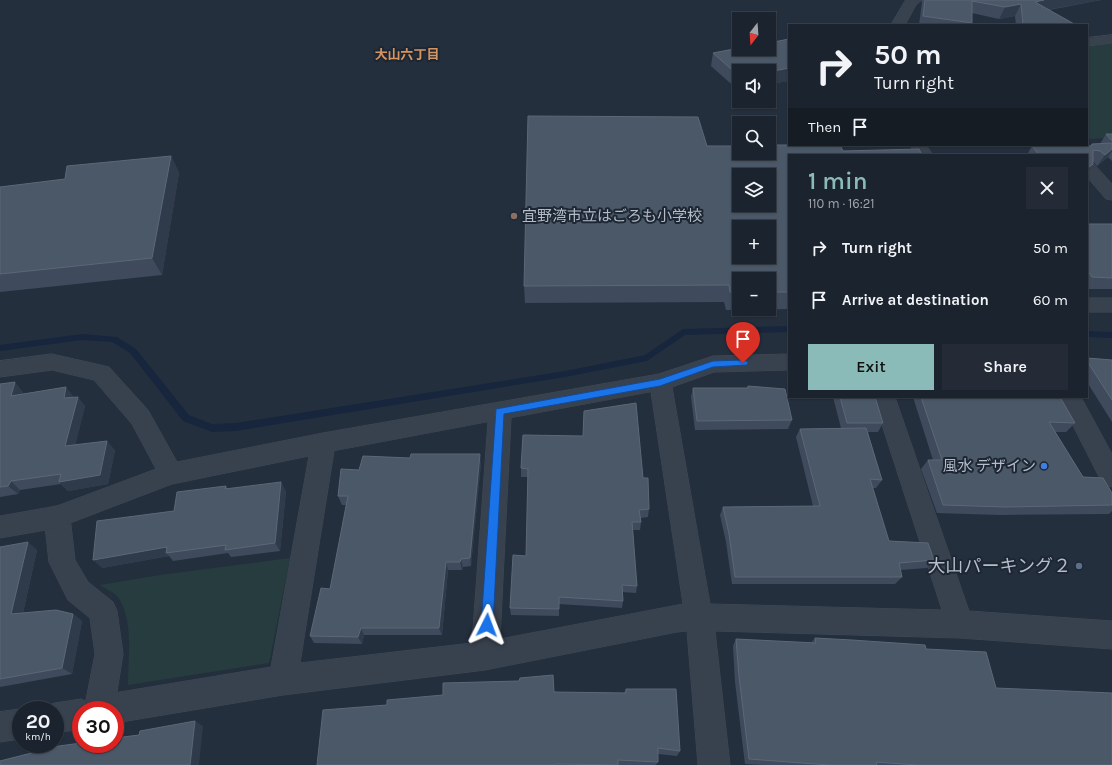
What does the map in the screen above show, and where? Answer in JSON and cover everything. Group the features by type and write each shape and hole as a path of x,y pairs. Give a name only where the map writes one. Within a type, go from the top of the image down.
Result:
{"street":[{"path":"899,24 911,2 916,0"},
{"path":"1088,42 1112,39"},
{"path":"1088,168 1112,195"},
{"path":"1088,305 1112,305"},
{"path":"0,369 52,362 101,373 140,417 171,474"},
{"path":"0,527 57,517 171,474 322,443 660,382 713,364 788,362"},
{"path":"660,382 698,617 714,765"},
{"path":"884,398 960,624"},
{"path":"1071,398 1112,477"},
{"path":"485,656 500,412"},
{"path":"283,680 322,443"},
{"path":"57,517 62,562 78,590 103,611 109,654 101,701"},
{"path":"124,706 283,680 485,656 677,618 698,617 960,624 1112,635"},
{"path":"0,727 12,725"}],"green space":[{"path":"1100,41 1112,44 1112,138 1088,139 1088,44"},
{"path":"290,558 269,663 128,685 129,640 126,617 118,597 100,585 160,575"}],"building":[{"path":"925,0 1044,0 1035,2 1074,24 1023,24 1021,4 1005,7 972,1 972,23 923,16"},
{"path":"788,39 788,68 776,71 776,64 732,64 732,70 713,53 732,49 732,56 776,56 776,42"},
{"path":"528,116 698,117 707,146 732,146 732,160 776,160 776,145 840,146 843,151 919,149 922,154 788,154 788,292 776,292 776,272 732,272 732,292 730,292 729,285 524,286"},
{"path":"1106,134 1112,134 1112,141"},
{"path":"1112,143 1112,149 1105,155 1100,151 1093,150 1093,164 1088,168 1088,154 1038,154 1032,146 1091,146 1092,144"},
{"path":"171,156 152,258 0,274 0,187 65,179 67,166"},
{"path":"1088,224 1112,224 1112,278 1092,277 1088,271"},
{"path":"1088,358 1112,360 1112,400 1088,363"},
{"path":"15,382 11,396 66,387 64,398 78,397 65,446 107,441 100,475 59,482 61,474 11,481 8,486 0,487 0,384"},
{"path":"748,386 785,389 792,420 697,421 693,388 748,388"},
{"path":"840,398 875,398 883,423 847,423"},
{"path":"921,398 1061,398 1075,423 1049,422 1083,477 1103,478 1112,493 1112,505 1006,507 943,505 928,460 942,460"},
{"path":"636,403 643,478 648,478 649,509 639,510 641,522 632,522 637,586 622,585 623,601 559,597 559,609 510,608 513,555 526,556 528,469 521,468 523,435 583,436 584,411"},
{"path":"866,428 882,480 870,479 889,541 928,543 934,560 899,563 902,577 735,577 729,534 723,507 820,506 800,429"},
{"path":"411,454 480,454 470,558 461,559 460,562 446,562 439,628 361,628 358,637 310,636 321,588 330,589 348,496 338,496 341,469 359,470 363,456 410,458"},
{"path":"281,482 275,543 225,550 226,545 166,553 167,547 93,560 97,521 174,511 177,492 226,486 225,489"},
{"path":"28,542 11,614 56,610 73,614 62,668 0,679 0,547"},
{"path":"815,638 925,645 926,649 986,652 996,688 1112,693 1112,765 917,765 876,762 877,765 829,765 749,759 736,639 816,643"},
{"path":"553,675 554,692 626,693 626,689 676,689 680,751 658,748 658,762 618,760 618,765 317,765 323,710 387,705 387,700 443,695 443,683 519,681 520,678"},
{"path":"195,721 190,765 0,765 0,761 31,753 64,753 64,745 72,744 72,753 124,753 124,737 139,735 140,731"}],"waterway":[{"path":"0,348 82,337 114,339 133,351 186,418 212,428 236,427 565,374 647,358 683,332 788,329"},
{"path":"1088,334 1112,335"}],"place":[{"name":"宜野湾市立はごろも小学校","path":"514,216"},
{"name":"風水 デザイン","path":"1044,466"},
{"name":"大山パーキング２","path":"1079,566"}],"district":[{"name":"大山六丁目","path":"407,54"}],"route":[{"path":"487,625 500,412 660,382 713,364 743,363"}]}
